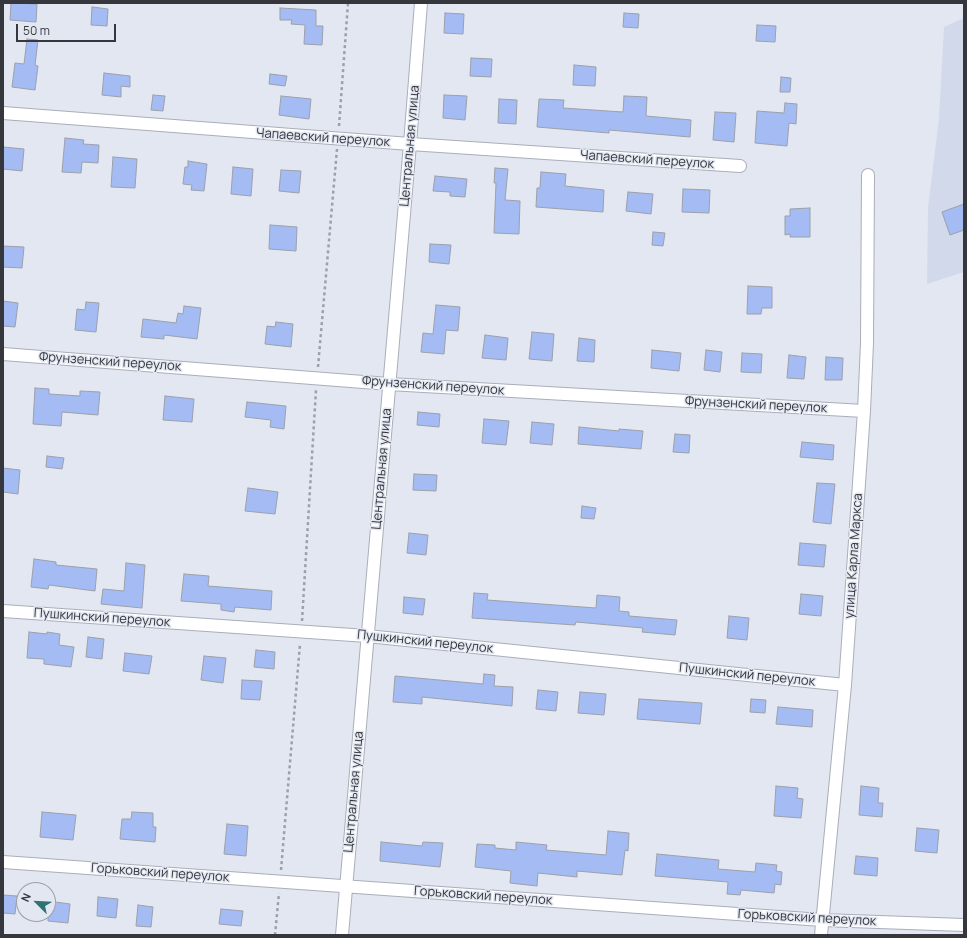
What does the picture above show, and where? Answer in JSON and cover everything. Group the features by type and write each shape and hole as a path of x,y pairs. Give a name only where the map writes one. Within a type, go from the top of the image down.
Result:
{"street":[{"name":"Центральная улица","path":"342,935 421,3"},
{"name":"Чапаевский переулок","path":"3,113 338,139 740,166"},
{"name":"улица Карла Маркса","path":"821,935 845,684 864,411 867,343 868,175"},
{"name":"Фрунзенский переулок","path":"3,354 389,384 864,411"},
{"name":"Пушкинский переулок","path":"3,611 367,636 845,684"},
{"name":"Горьковский переулок","path":"3,862 822,920 964,925"}],"path":[{"path":"275,935 301,632 317,378 338,139 348,3"}],"shaded area":[{"path":"964,18 964,272 927,284 928,208 939,119 944,27"}],"building":[{"path":"11,3 37,4 36,22 10,20"},
{"path":"92,7 108,9 107,26 91,25"},
{"path":"280,8 316,10 316,26 323,26 322,45 304,44 305,25 291,24 292,20 280,20"},
{"path":"445,13 464,14 463,34 444,33"},
{"path":"624,13 639,14 638,28 623,27"},
{"path":"757,25 776,26 775,42 756,41"},
{"path":"27,39 38,40 35,65 38,66 35,90 12,87 15,63 24,64"},
{"path":"471,58 492,59 491,77 470,76"},
{"path":"574,65 596,67 595,86 573,85"},
{"path":"104,73 130,76 130,87 121,86 121,97 102,95"},
{"path":"270,74 287,76 285,86 269,84"},
{"path":"781,77 791,78 790,92 780,92"},
{"path":"153,95 165,96 163,111 151,110"},
{"path":"444,95 467,96 465,120 443,118"},
{"path":"281,96 311,99 309,119 279,115"},
{"path":"624,96 647,97 646,116 691,120 690,137 609,130 609,133 537,127 539,99 564,100 563,108 623,112"},
{"path":"499,99 517,100 516,124 498,123"},
{"path":"785,103 797,104 796,124 789,123 787,146 755,143 757,111 784,113"},
{"path":"715,112 736,113 734,142 713,140"},
{"path":"65,138 84,140 83,144 99,145 98,163 82,162 81,173 62,172"},
{"path":"3,147 24,149 22,171 3,169"},
{"path":"113,157 137,159 135,188 111,187"},
{"path":"188,161 207,164 204,191 191,190 192,185 183,184 185,167 188,167"},
{"path":"233,167 253,169 251,196 231,194"},
{"path":"495,168 508,169 505,200 520,201 519,234 494,233 496,183 494,183"},
{"path":"281,170 301,171 299,193 279,191"},
{"path":"541,172 566,174 565,186 604,190 603,212 536,207 537,188 540,188"},
{"path":"435,176 467,179 465,197 450,196 450,192 433,191"},
{"path":"683,189 710,190 709,213 682,212"},
{"path":"628,192 653,194 651,214 626,211"},
{"path":"964,204 964,230 950,235 942,212"},
{"path":"810,208 810,237 790,237 790,234 785,235 785,216 790,216 790,209"},
{"path":"270,225 297,227 296,251 269,249"},
{"path":"653,232 665,233 663,246 652,245"},
{"path":"430,244 451,245 449,264 429,262"},
{"path":"3,246 24,247 22,268 3,267"},
{"path":"748,286 772,287 772,308 762,308 761,314 747,314"},
{"path":"3,301 18,303 15,327 3,326"},
{"path":"86,302 99,303 96,332 75,330 77,309 85,310"},
{"path":"436,305 460,307 458,331 446,330 444,354 421,352 423,333 433,334"},
{"path":"184,306 201,308 197,339 164,335 164,339 141,337 143,319 176,323 178,313 183,314"},
{"path":"276,322 293,324 291,347 265,344 267,326 275,327"},
{"path":"532,332 554,334 552,361 529,359"},
{"path":"485,335 508,338 506,360 482,358"},
{"path":"579,338 595,340 594,362 577,361"},
{"path":"652,350 681,353 679,371 651,368"},
{"path":"706,350 722,352 720,372 704,370"},
{"path":"742,353 762,354 761,373 741,372"},
{"path":"789,355 806,357 804,379 787,378"},
{"path":"826,357 843,358 842,380 825,380"},
{"path":"35,388 49,389 49,394 80,396 80,391 100,392 98,415 62,412 61,426 33,424"},
{"path":"165,396 194,399 192,422 163,420"},
{"path":"247,402 286,406 284,429 270,427 271,420 245,417"},
{"path":"418,412 440,414 439,427 417,425"},
{"path":"484,419 509,421 506,445 482,443"},
{"path":"532,422 554,424 552,445 530,443"},
{"path":"579,427 619,431 619,429 643,431 641,449 578,444"},
{"path":"675,434 690,435 689,453 673,452"},
{"path":"802,442 834,445 833,460 800,457"},
{"path":"47,456 64,458 62,469 46,467"},
{"path":"3,468 20,470 18,494 3,492"},
{"path":"414,474 437,475 436,491 413,490"},
{"path":"817,483 835,484 831,524 813,522"},
{"path":"248,488 278,492 275,514 245,511"},
{"path":"582,506 596,508 594,519 581,518"},
{"path":"409,533 428,535 426,555 407,553"},
{"path":"800,543 826,545 824,567 798,565"},
{"path":"34,559 56,562 56,565 97,569 95,591 49,585 48,589 31,587"},
{"path":"126,563 145,565 142,608 101,604 103,589 124,591"},
{"path":"184,574 209,576 208,586 272,591 271,610 235,607 234,612 221,610 221,604 181,601"},
{"path":"474,593 488,594 487,600 596,608 597,595 620,597 619,611 629,612 629,616 677,620 675,635 642,632 643,628 576,622 575,625 472,618"},
{"path":"801,594 823,596 821,616 799,614"},
{"path":"404,597 425,599 423,615 403,613"},
{"path":"729,616 749,618 747,640 727,638"},
{"path":"29,632 60,634 59,645 74,647 71,667 44,664 44,659 27,658"},
{"path":"88,637 104,639 102,659 86,657"},
{"path":"256,650 275,652 274,669 254,667"},
{"path":"125,653 152,656 149,674 123,671"},
{"path":"204,656 226,658 223,683 201,680"},
{"path":"484,674 495,675 494,686 513,687 512,706 422,697 422,704 393,702 395,676 483,684"},
{"path":"242,680 262,681 260,700 241,699"},
{"path":"538,690 558,692 556,711 536,709"},
{"path":"580,692 606,694 604,715 578,713"},
{"path":"639,699 702,703 700,724 637,719"},
{"path":"751,699 766,700 765,713 750,712"},
{"path":"778,707 813,710 812,727 776,724"},
{"path":"776,786 798,788 797,798 803,799 801,818 774,816"},
{"path":"861,786 879,788 878,803 883,803 882,817 859,815"},
{"path":"42,812 76,815 73,840 40,837"},
{"path":"132,812 153,813 153,827 156,827 155,842 120,839 122,819 131,819"},
{"path":"227,824 248,826 246,856 224,854"},
{"path":"917,828 939,830 937,853 915,851"},
{"path":"608,831 629,833 628,851 625,850 622,875 577,871 577,877 538,873 537,886 510,883 511,871 475,867 477,844 495,845 495,848 516,850 516,842 547,845 546,850 606,855"},
{"path":"381,842 422,846 423,842 443,843 440,867 380,861"},
{"path":"657,854 719,860 718,869 755,872 756,863 777,865 776,871 782,872 781,885 775,884 774,893 741,890 740,895 727,894 728,882 655,876"},
{"path":"856,856 878,858 877,876 854,874"},
{"path":"3,895 16,896 15,914 3,913"},
{"path":"98,897 118,899 116,918 97,916"},
{"path":"56,902 70,904 68,923 56,922"},
{"path":"138,905 153,907 151,927 136,926"},
{"path":"221,909 243,911 241,926 219,924"}]}
